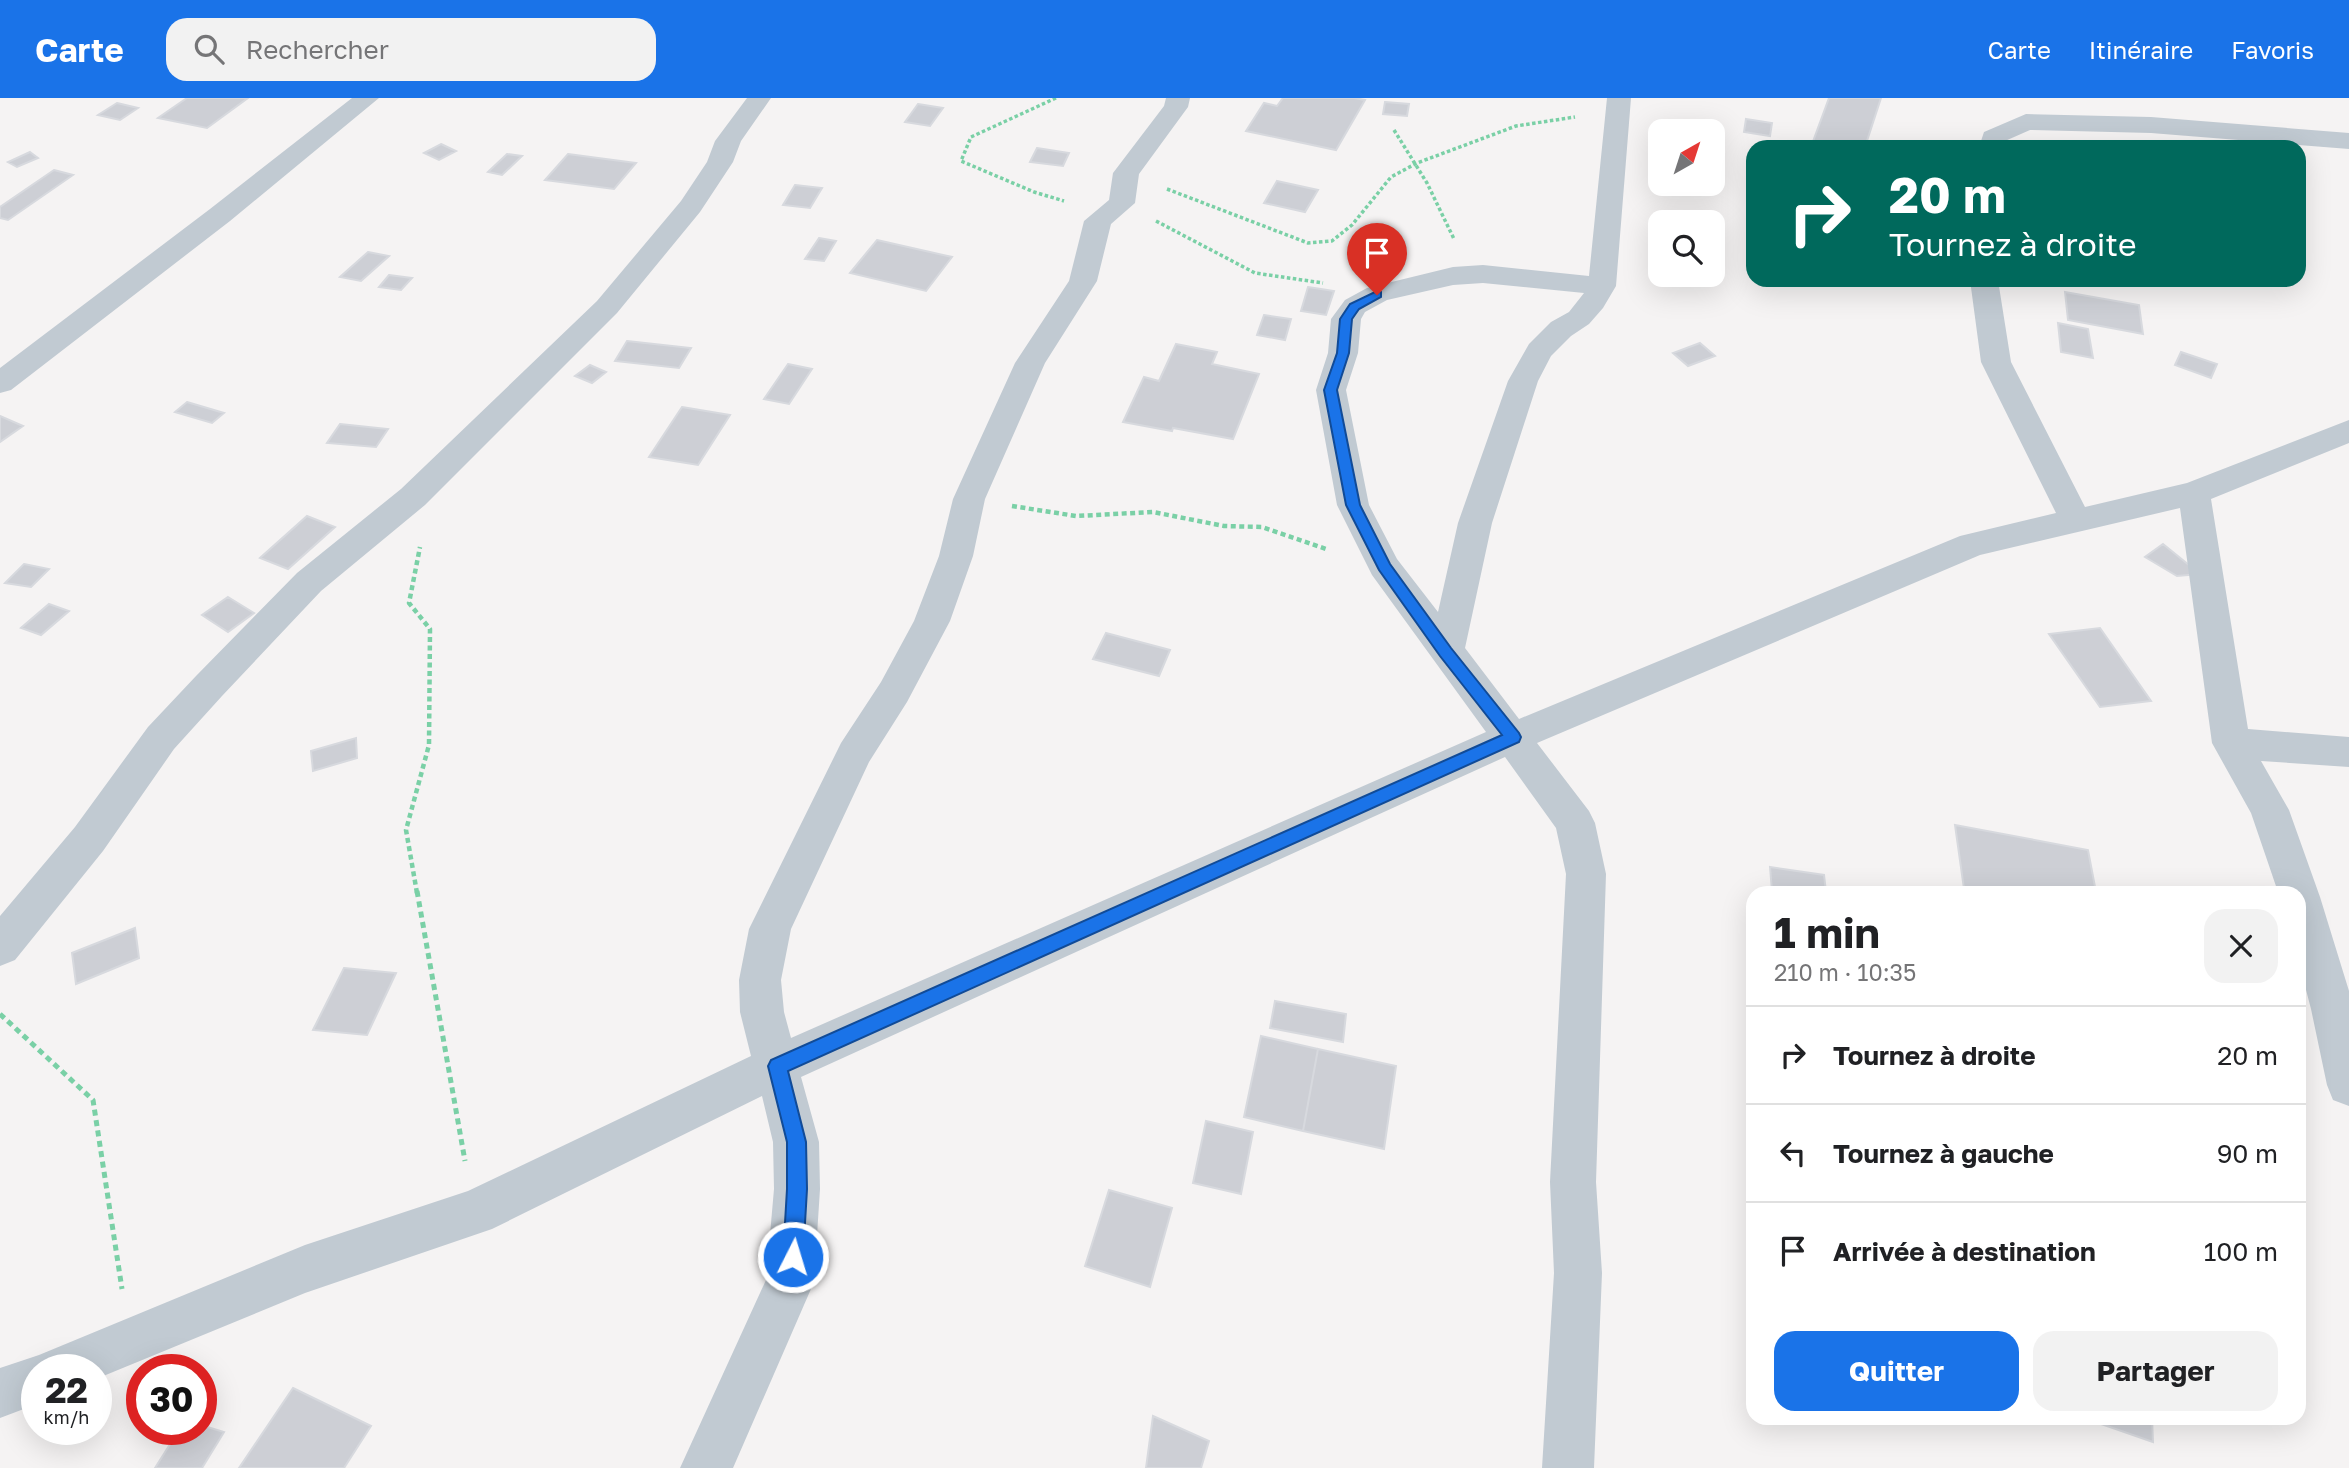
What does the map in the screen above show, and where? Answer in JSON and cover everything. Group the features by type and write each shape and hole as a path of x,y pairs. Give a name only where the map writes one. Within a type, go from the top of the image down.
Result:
{"street":[{"path":"0,383 220,215 367,98"},
{"path":"0,947 89,839 161,738 309,582 414,496 607,307 691,206 720,162 728,141 759,98"},
{"path":"706,1468 790,1282 797,1189 796,1142 762,1012 760,980 771,929 854,754 894,692 932,621 956,556 970,499 1030,363 1083,281 1098,221 1122,203 1126,173 1176,107 1178,98"},
{"path":"1446,652 1475,523 1523,381 1539,351 1562,329 1579,318 1602,286 1619,104"},
{"path":"1993,140 1993,137 2026,122 2151,125 2349,141"},
{"path":"1568,1468 1578,1273 1573,1182 1586,874 1574,823 1384,566 1353,505 1331,390 1343,353 1346,319 1354,306 1377,295 1452,276 1483,274 1602,286"},
{"path":"1985,287 1996,362 2076,521"},
{"path":"99,1354 306,1269 475,1212 777,1066 1513,737 1972,545 2194,493 2349,431"},
{"path":"2194,493 2231,743 2269,810 2296,886"},
{"path":"2231,743 2349,752"},
{"path":"2306,918 2333,1009 2349,1085"},
{"path":"0,1393 21,1385"}],"path":[{"path":"1126,173 1308,243 1332,241 1352,225 1391,177 1417,163 1516,126 1619,104"},
{"path":"1394,130 1417,163 1445,215 1455,243 1483,274"},
{"path":"414,496 428,511 409,603 430,629 429,745 406,830 475,1212"},
{"path":"970,499 1076,516 1153,512 1224,526 1262,527 1384,566"},
{"path":"0,1014 93,1100 130,1342"}],"building":[{"path":"187,98 248,98 207,128 158,118"},
{"path":"1283,98 1365,100 1336,150 1246,131 1264,103 1277,106"},
{"path":"1829,98 1881,98 1867,140 1814,140"},
{"path":"1385,102 1409,104 1407,116 1383,114"},
{"path":"117,103 138,108 120,120 98,115"},
{"path":"918,104 943,108 930,126 905,122"},
{"path":"1746,119 1772,123 1770,136 1744,132"},
{"path":"441,144 456,151 439,160 424,153"},
{"path":"1037,148 1069,153 1063,166 1030,162"},
{"path":"30,152 38,158 17,167 8,162"},
{"path":"507,154 522,156 502,175 488,172"},
{"path":"568,154 636,163 614,189 545,180"},
{"path":"54,170 73,175 8,220 0,218 0,207"},
{"path":"1277,181 1318,190 1305,212 1264,203"},
{"path":"795,185 822,188 810,208 783,205"},
{"path":"819,238 836,241 824,261 805,259"},
{"path":"877,240 952,257 926,291 850,273"},
{"path":"368,252 389,256 361,281 340,277"},
{"path":"389,275 412,278 401,290 379,287"},
{"path":"1308,287 1334,291 1326,315 1301,311"},
{"path":"2065,292 2139,305 2143,334 2068,320"},
{"path":"1264,315 1291,319 1285,340 1257,335"},
{"path":"2058,323 2088,329 2093,358 2061,352"},
{"path":"627,341 691,348 679,368 615,361"},
{"path":"1700,343 1715,356 1688,366 1673,353"},
{"path":"1176,344 1217,352 1212,364 1259,374 1233,439 1123,422 1144,377 1159,381"},
{"path":"2181,352 2217,364 2211,378 2175,365"},
{"path":"788,364 812,369 789,404 764,399"},
{"path":"590,365 606,372 592,383 575,376"},
{"path":"187,402 224,413 212,423 175,412"},
{"path":"682,407 730,415 698,465 649,457"},
{"path":"0,416 23,426 0,442"},
{"path":"340,424 388,429 376,447 327,443"},
{"path":"307,516 335,527 288,569 260,558"},
{"path":"2163,544 2200,574 2177,576 2145,557"},
{"path":"24,564 49,569 31,587 5,583"},
{"path":"228,597 254,613 228,632 202,615"},
{"path":"49,604 69,611 41,635 21,628"},
{"path":"2100,628 2151,701 2100,707 2049,634"},
{"path":"1106,633 1170,650 1159,676 1093,659"},
{"path":"356,738 357,758 313,771 311,751"},
{"path":"1955,825 2088,850 2095,886 1964,886"},
{"path":"1770,867 1824,875 1825,886 1772,886"},
{"path":"135,928 139,958 76,984 72,953"},
{"path":"344,968 396,973 367,1035 313,1030"},
{"path":"1275,1001 1346,1014 1343,1042 1270,1028"},
{"path":"1261,1036 1318,1049 1303,1131 1244,1117"},
{"path":"1318,1049 1396,1066 1384,1149 1303,1131"},
{"path":"1206,1121 1253,1132 1241,1194 1193,1183"},
{"path":"1109,1190 1172,1208 1150,1287 1085,1266"},
{"path":"293,1388 371,1426 344,1468 239,1468"},
{"path":"1153,1416 1209,1441 1201,1468 1146,1468"},
{"path":"2104,1425 2152,1425 2153,1442"},
{"path":"217,1430 224,1432 217,1443"},
{"path":"170,1445 216,1445 202,1468 155,1468"}],"route":[{"path":"793,1257 797,1189 796,1142 777,1066 1513,737 1446,652 1384,566 1353,505 1331,390 1343,353 1346,319 1354,306 1377,295"}]}
